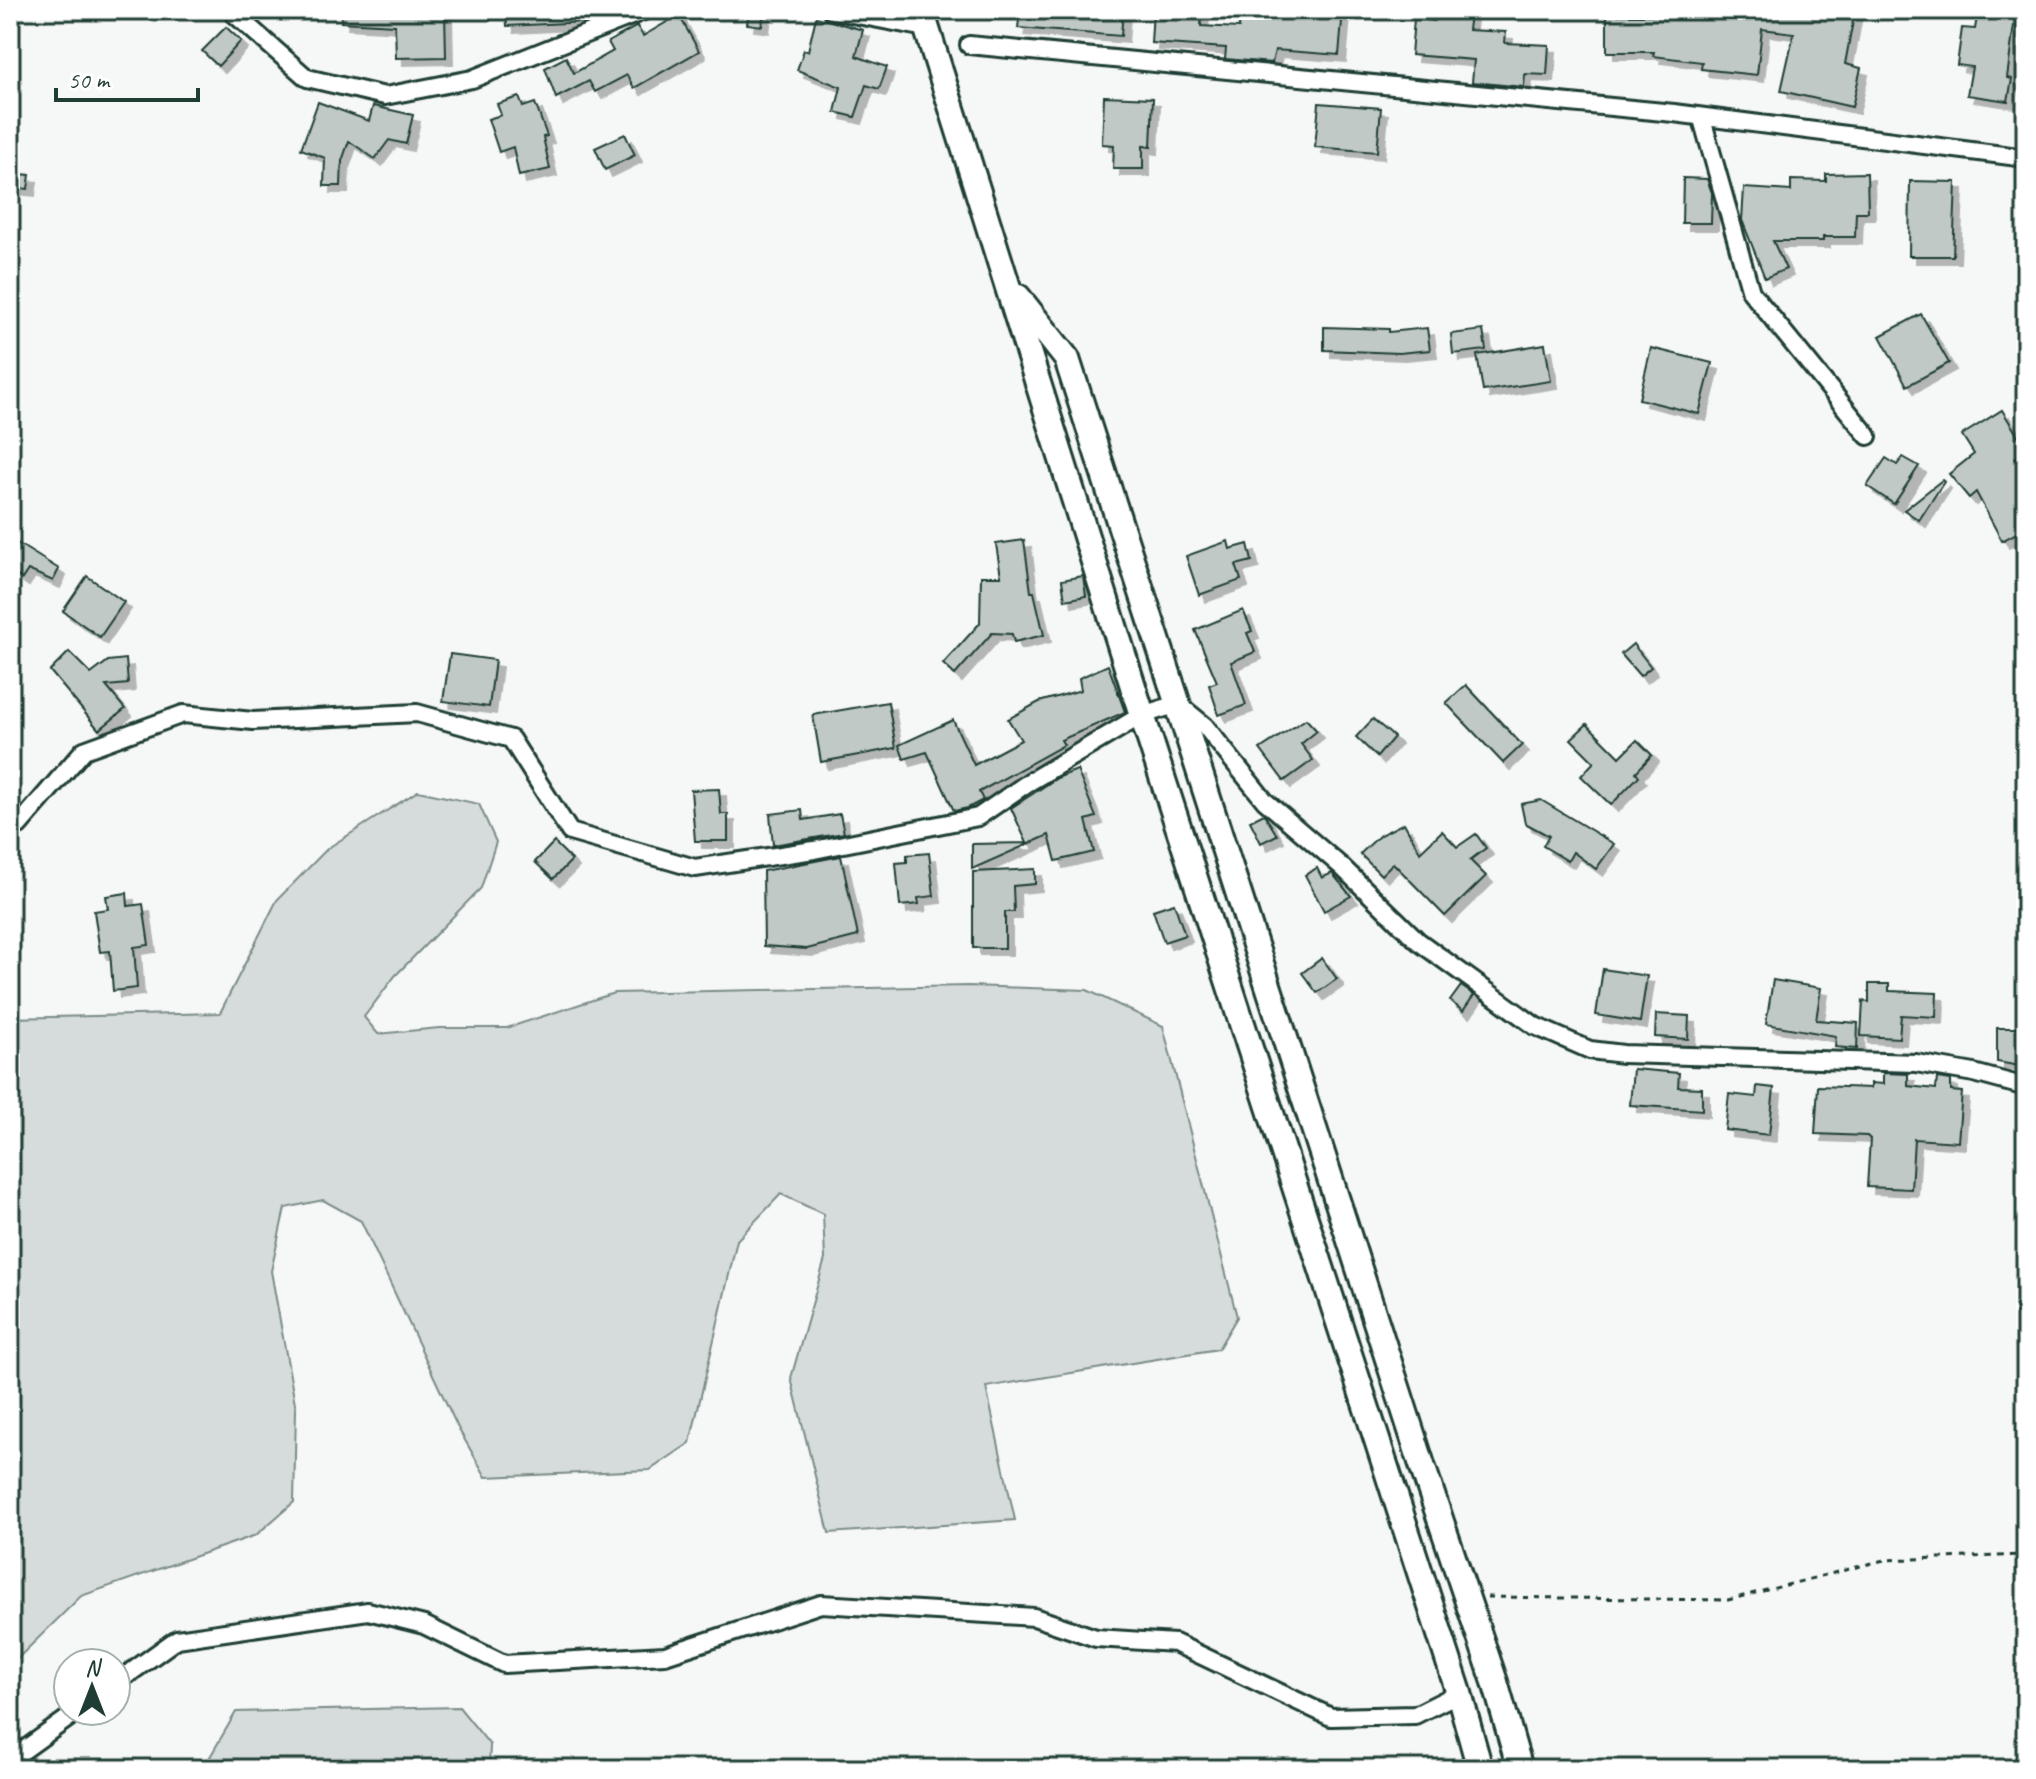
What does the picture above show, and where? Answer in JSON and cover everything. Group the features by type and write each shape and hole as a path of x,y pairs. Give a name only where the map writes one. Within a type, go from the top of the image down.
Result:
{"main road":[{"path":"924,19 1142,715 1387,1479 1459,1693 1480,1769"},
{"path":"1008,286 1067,359 1467,1596 1520,1769"}],"street":[{"path":"230,10 307,78 385,96 472,79 646,10"},
{"path":"831,10 924,19"},
{"path":"969,45 1643,110 2026,158"},
{"path":"1702,119 1751,292 1868,436"},
{"path":"10,829 19,825 84,750 183,714 253,721 417,713 511,739 570,832 695,868 814,850 978,817 1029,782 1142,715 1178,704 1205,726 1265,801 1342,867 1418,941 1535,1026 1557,1038 1590,1050 1623,1054 1916,1063 2026,1087"},
{"path":"132,1671 177,1639 368,1611 424,1625 504,1664 665,1655 821,1604 1034,1617 1096,1638 1175,1643 1331,1717 1415,1715 1459,1693"},
{"path":"17,1755 56,1727"}],"path":[{"path":"1467,1596 1728,1600 1884,1560 2026,1555"}],"shaded area":[{"path":"418,791 479,804 496,842 481,888 395,976 364,1017 378,1034 439,1028 507,1028 614,993 969,986 1087,990 1163,1026 1237,1317 1218,1349 986,1387 1015,1520 829,1533 791,1378 825,1259 823,1214 781,1194 737,1240 690,1443 650,1470 486,1477 458,1428 361,1221 323,1200 285,1208 271,1271 296,1409 294,1502 256,1535 81,1596 11,1665 10,1670 10,1018 220,1013 277,900 328,848"},
{"path":"459,1707 490,1745 489,1769 203,1769 236,1712"}],"building":[{"path":"342,10 445,10 446,57 396,58 395,25 341,22"},
{"path":"506,10 585,10 586,22 507,26"},
{"path":"749,10 764,10 762,26 747,24"},
{"path":"1020,10 1123,10 1121,36 1018,28"},
{"path":"1153,10 1202,10 1201,26 1239,28 1240,10 1343,10 1339,55 1275,50 1272,63 1225,59 1226,48 1151,43"},
{"path":"1435,10 1470,14 1468,30 1506,32 1505,43 1549,45 1547,75 1525,74 1524,87 1472,82 1474,60 1411,55 1414,19 1434,21"},
{"path":"1658,10 1707,16 1707,10 1855,10 1845,64 1861,68 1852,107 1781,91 1794,33 1762,29 1757,75 1701,69 1702,62 1653,56 1654,52 1607,52 1607,15 1658,15"},
{"path":"1978,10 2016,10 2007,78 2012,79 2008,101 1967,95 1972,67 1957,65 1962,28 1975,29"},
{"path":"679,15 699,51 634,88 627,75 595,92 589,81 556,98 545,68 566,57 574,73 613,51 608,42 637,26 643,36"},
{"path":"816,17 863,30 856,56 887,67 879,89 866,85 855,117 835,112 841,87 797,70 804,50 808,51"},
{"path":"226,27 241,41 218,66 202,51"},
{"path":"1104,96 1153,98 1151,147 1143,146 1143,169 1113,169 1114,145 1102,144"},
{"path":"519,97 523,107 535,103 547,136 543,137 550,169 519,176 513,147 499,152 488,119 501,115 497,104"},
{"path":"318,102 369,121 373,106 413,115 406,144 389,140 375,159 349,141 342,161 341,186 324,186 325,158 301,149"},
{"path":"1319,103 1381,108 1377,152 1315,147"},
{"path":"625,134 635,155 605,170 595,148"},
{"path":"10,173 30,175 28,189 10,187"},
{"path":"1867,173 1868,212 1856,212 1855,237 1823,237 1823,241 1773,241 1786,269 1765,278 1742,220 1744,188 1791,191 1791,180 1826,181 1826,174"},
{"path":"1683,178 1707,179 1712,193 1711,223 1682,223"},
{"path":"1910,181 1956,182 1953,256 1909,256"},
{"path":"1921,314 1949,363 1907,386 1880,336"},
{"path":"1324,327 1389,329 1389,332 1427,328 1430,350 1399,353 1324,350"},
{"path":"1483,330 1486,350 1453,354 1451,334"},
{"path":"1545,344 1551,381 1483,391 1477,355"},
{"path":"1651,348 1712,363 1699,414 1639,399"},
{"path":"2002,410 2026,449 2015,458 2026,477 2026,528 2002,541 1976,492 1969,498 1949,474 1974,454 1962,435"},
{"path":"1903,457 1919,466 1894,504 1867,486 1886,458 1897,465"},
{"path":"1942,480 1944,482 1919,520 1904,510"},
{"path":"1024,540 1031,592 1034,592 1044,635 1014,642 1012,634 992,633 955,675 943,664 980,623 981,576 1001,576 996,544"},
{"path":"1228,541 1230,549 1248,544 1252,561 1236,565 1241,580 1199,595 1186,556"},
{"path":"17,543 59,569 53,581 28,570 22,579 10,571 10,555"},
{"path":"87,576 124,602 100,637 63,611"},
{"path":"1083,576 1086,596 1065,600 1062,580"},
{"path":"1243,610 1252,631 1247,633 1255,652 1231,662 1246,705 1219,715 1209,685 1217,682 1195,630"},
{"path":"1633,644 1651,667 1640,676 1621,654"},
{"path":"69,652 91,674 108,661 126,659 128,684 106,686 125,709 99,730 50,671"},
{"path":"450,654 495,660 489,707 443,701"},
{"path":"1108,665 1125,712 1061,740 1064,745 979,792 983,800 968,808 954,811 927,752 904,759 899,745 953,720 974,765 1021,740 1008,719 1039,702 1081,690 1079,678"},
{"path":"1466,685 1522,745 1503,763 1446,703"},
{"path":"888,702 896,748 821,762 813,715"},
{"path":"1306,719 1317,731 1301,744 1313,760 1284,781 1260,749"},
{"path":"1373,719 1394,737 1377,757 1356,737"},
{"path":"1587,724 1620,757 1637,740 1652,755 1636,772 1639,776 1611,805 1581,776 1594,762 1571,739"},
{"path":"1077,770 1096,817 1086,820 1094,852 1056,861 1049,835 972,869 972,844 1027,843 1011,808 1057,778"},
{"path":"719,789 721,814 728,814 728,841 695,841 691,790"},
{"path":"1541,800 1614,844 1596,869 1573,852 1568,861 1543,846 1549,836 1525,823 1521,804"},
{"path":"802,810 803,820 840,814 844,833 773,845 770,814"},
{"path":"1264,814 1277,835 1261,843 1250,821"},
{"path":"1404,823 1420,852 1442,831 1457,847 1476,834 1486,848 1470,860 1486,876 1445,916 1393,863 1381,875 1360,854 1380,835"},
{"path":"554,842 572,860 553,879 535,862"},
{"path":"929,853 934,896 918,898 919,904 900,906 896,863 907,862 907,855"},
{"path":"841,856 858,936 807,949 764,946 763,871"},
{"path":"1317,868 1322,878 1332,873 1351,896 1324,911 1305,875"},
{"path":"1035,869 1035,884 1013,886 1014,912 1005,912 1005,948 973,948 973,872"},
{"path":"127,893 128,906 143,904 149,945 134,947 137,988 113,991 110,951 100,952 94,911 108,909 106,896"},
{"path":"1174,903 1185,935 1164,942 1153,910"},
{"path":"1322,958 1337,979 1317,993 1302,973"},
{"path":"1603,969 1647,976 1640,1022 1596,1015"},
{"path":"1773,980 1821,988 1816,1020 1858,1023 1857,1049 1835,1047 1836,1036 1766,1024"},
{"path":"1869,984 1889,984 1889,991 1937,993 1936,1017 1901,1015 1899,1038 1861,1036 1863,1001 1869,1002"},
{"path":"1461,986 1474,995 1463,1011 1450,1001"},
{"path":"1656,1014 1689,1016 1688,1039 1655,1037"},
{"path":"1997,1028 2026,1028 2026,1067 1997,1062"},
{"path":"1633,1069 1679,1073 1678,1087 1702,1088 1702,1110 1630,1105"},
{"path":"1883,1073 1908,1074 1908,1086 1936,1089 1937,1078 1951,1080 1951,1091 1962,1092 1958,1142 1914,1139 1911,1189 1867,1187 1870,1139 1867,1136 1815,1134 1818,1086 1871,1088 1871,1083 1883,1084"},
{"path":"1757,1086 1774,1088 1769,1135 1725,1130 1729,1094 1756,1097"}]}
